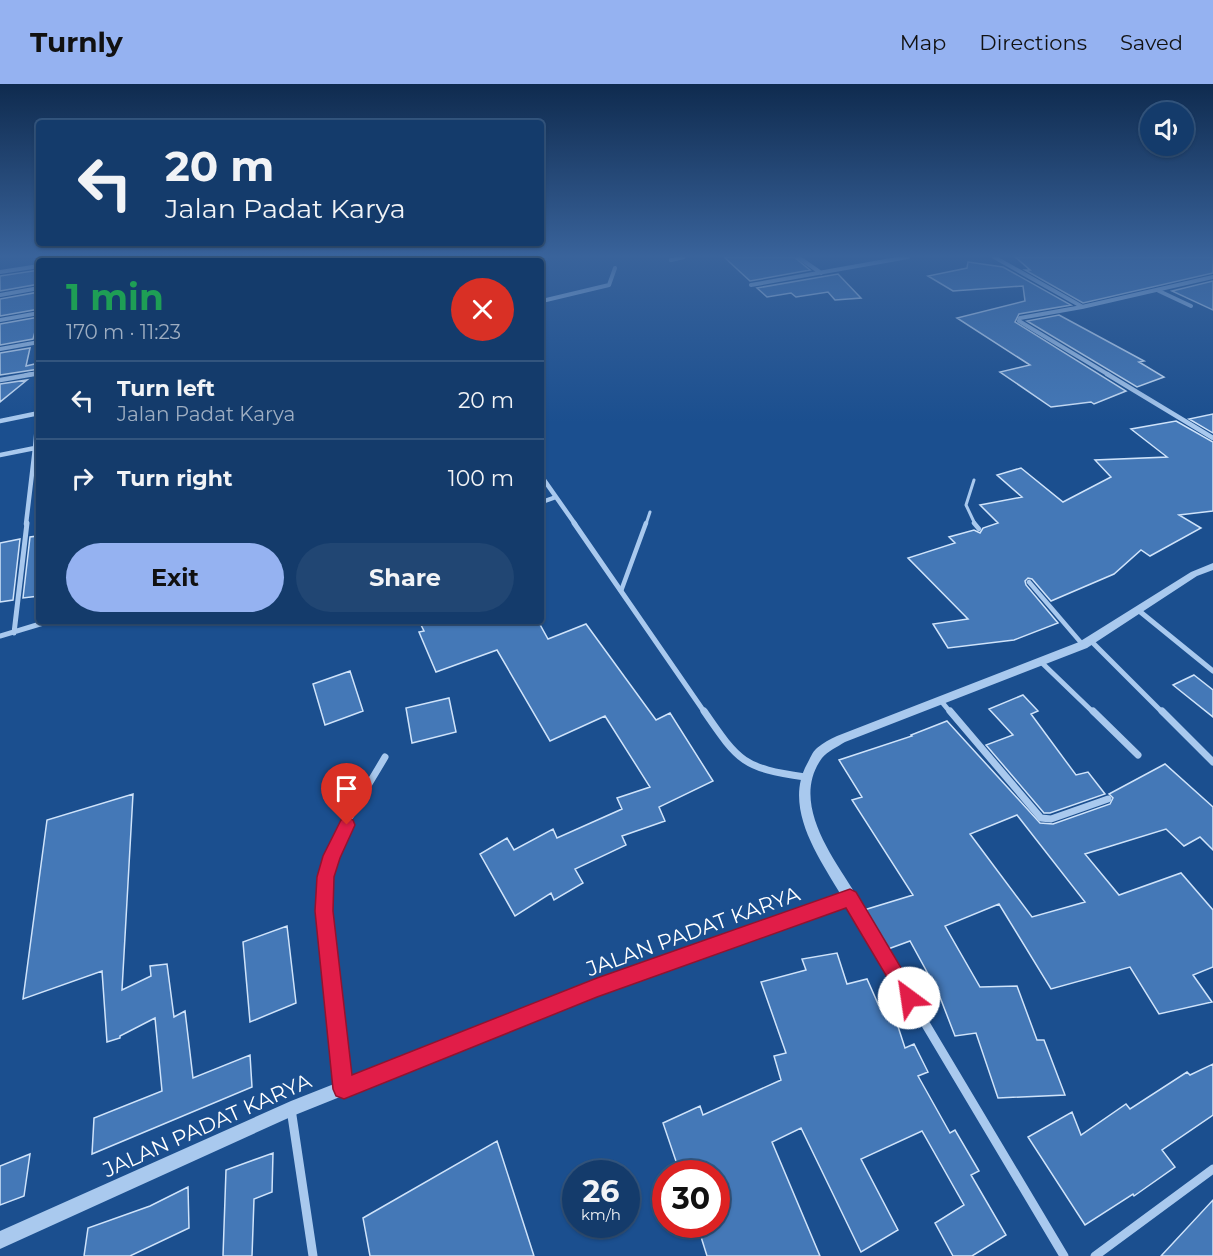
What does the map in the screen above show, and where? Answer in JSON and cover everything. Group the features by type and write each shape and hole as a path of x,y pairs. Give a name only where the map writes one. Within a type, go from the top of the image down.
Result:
{"street":[{"path":"1048,312 1032,314 1020,318 1019,321 1213,438"},
{"path":"0,320 36,314"},
{"path":"0,349 36,343"},
{"path":"0,380 36,374"},
{"path":"0,421 36,413"},
{"path":"0,455 36,448"},
{"path":"14,633 36,456"},
{"path":"544,480 724,740 741,760 753,768 805,777"},
{"path":"544,501 556,497"},
{"path":"1064,1256 850,898 810,826 802,795 805,777 819,753 841,739 940,702 987,680 1087,643 1194,574 1213,566"},
{"path":"1137,610 1213,670"},
{"path":"0,636 41,624"},
{"path":"1087,643 1213,762"},
{"path":"1040,661 1138,755"},
{"path":"940,702 1041,818 1051,819 1108,799"},
{"path":"344,1089 324,911 326,877 332,856 347,825 385,757"},
{"name":"JALAN PADAT KARYA","path":"0,1240 291,1109 597,987 850,898"},
{"path":"291,1109 313,1256"},
{"path":"1095,1256 1213,1169"}],"lane":[{"path":"974,480 965,502 965,511 978,529"},
{"path":"621,591 650,512"},
{"path":"1029,582 1087,643"}],"building":[{"path":"0,312 24,312 0,316"},
{"path":"982,312 1032,312 1019,314 1015,322 1126,391 1094,404 1091,402 1051,407 1000,372 1030,365 957,318"},
{"path":"1059,315 1144,361 1139,362 1164,377 1137,387 1027,321"},
{"path":"36,318 33,339 0,345 0,324"},
{"path":"30,348 26,366 36,364 36,369 0,375 0,353"},
{"path":"27,380 0,402 0,384"},
{"path":"1213,414 1213,433 1189,419"},
{"path":"1176,421 1213,442 1213,511 1179,515 1201,528 1150,556 1141,550 1114,574 1051,601 1032,579 1028,578 1025,581 1026,585 1058,623 1014,640 948,648 933,624 968,619 908,558 955,543 949,537 974,530 980,533 983,528 998,523 980,505 1022,497 997,475 1021,468 1063,502 1111,477 1095,460 1167,457 1131,429"},
{"path":"36,536 36,596 23,598 30,537"},
{"path":"20,539 13,600 0,602 0,543"},
{"path":"420,624 540,624 548,639 586,624 656,720 670,713 713,781 659,807 665,821 622,836 626,845 575,869 583,883 554,900 551,893 515,916 480,854 507,838 514,850 553,829 557,838 622,809 617,798 650,787 605,716 550,741 497,650 436,672 419,632 424,631"},
{"path":"350,671 363,711 325,725 313,684"},
{"path":"1194,675 1213,690 1213,717 1173,685"},
{"path":"1023,695 1038,711 1031,714 1076,775 1088,772 1105,794 1044,813 986,745 1013,735 989,709"},
{"path":"449,698 456,732 412,743 406,708"},
{"path":"947,721 1040,823 1053,824 1110,804 1113,798 1109,794 1165,764 1213,807 1213,850 1200,837 1184,846 1166,829 1085,854 1119,895 1181,873 1213,910 1213,967 1193,975 1212,1002 1159,1014 1130,967 1051,989 999,904 945,926 980,987 1017,986 1037,1040 1044,1040 1065,1095 998,1098 976,1033 955,1036 938,992 910,941 888,949 864,910 913,895 852,800 862,797 839,760","holes":["1017,815 1085,902 1032,917 970,834"]},
{"path":"133,794 122,990 151,976 150,966 167,964 174,1017 185,1011 193,1078 250,1055 252,1087 92,1154 94,1118 162,1091 155,1018 120,1038 107,1042 102,971 23,999 47,820"},
{"path":"287,926 296,1003 250,1022 243,942"},
{"path":"837,953 847,984 867,979 879,1006 891,1005 905,1048 914,1044 928,1072 918,1076 950,1133 955,1130 979,1171 971,1175 1006,1235 972,1256 953,1256 935,1223 964,1205 922,1131 861,1159 898,1230 861,1252 801,1128 772,1142 820,1256 707,1256 701,1238 730,1238 730,1160 676,1160 663,1123 700,1106 703,1115 781,1080 774,1056 786,1053 761,982 806,970 802,959"},
{"path":"1213,1064 1213,1115 1162,1150 1175,1167 1134,1196 1133,1194 1085,1225 1028,1137 1072,1112 1081,1135 1126,1104 1130,1109 1187,1072 1190,1075"},
{"path":"497,1141 534,1256 370,1256 363,1218"},
{"path":"273,1153 272,1192 254,1199 252,1256 223,1256 226,1170"},
{"path":"30,1154 24,1196 0,1205 0,1166"},
{"path":"188,1187 189,1228 130,1256 84,1256 88,1228 150,1206"},
{"path":"1213,1200 1213,1256 1161,1256"}],"route":[{"path":"347,825 332,856 326,877 324,911 344,1089 597,987 850,898 909,998"}]}
